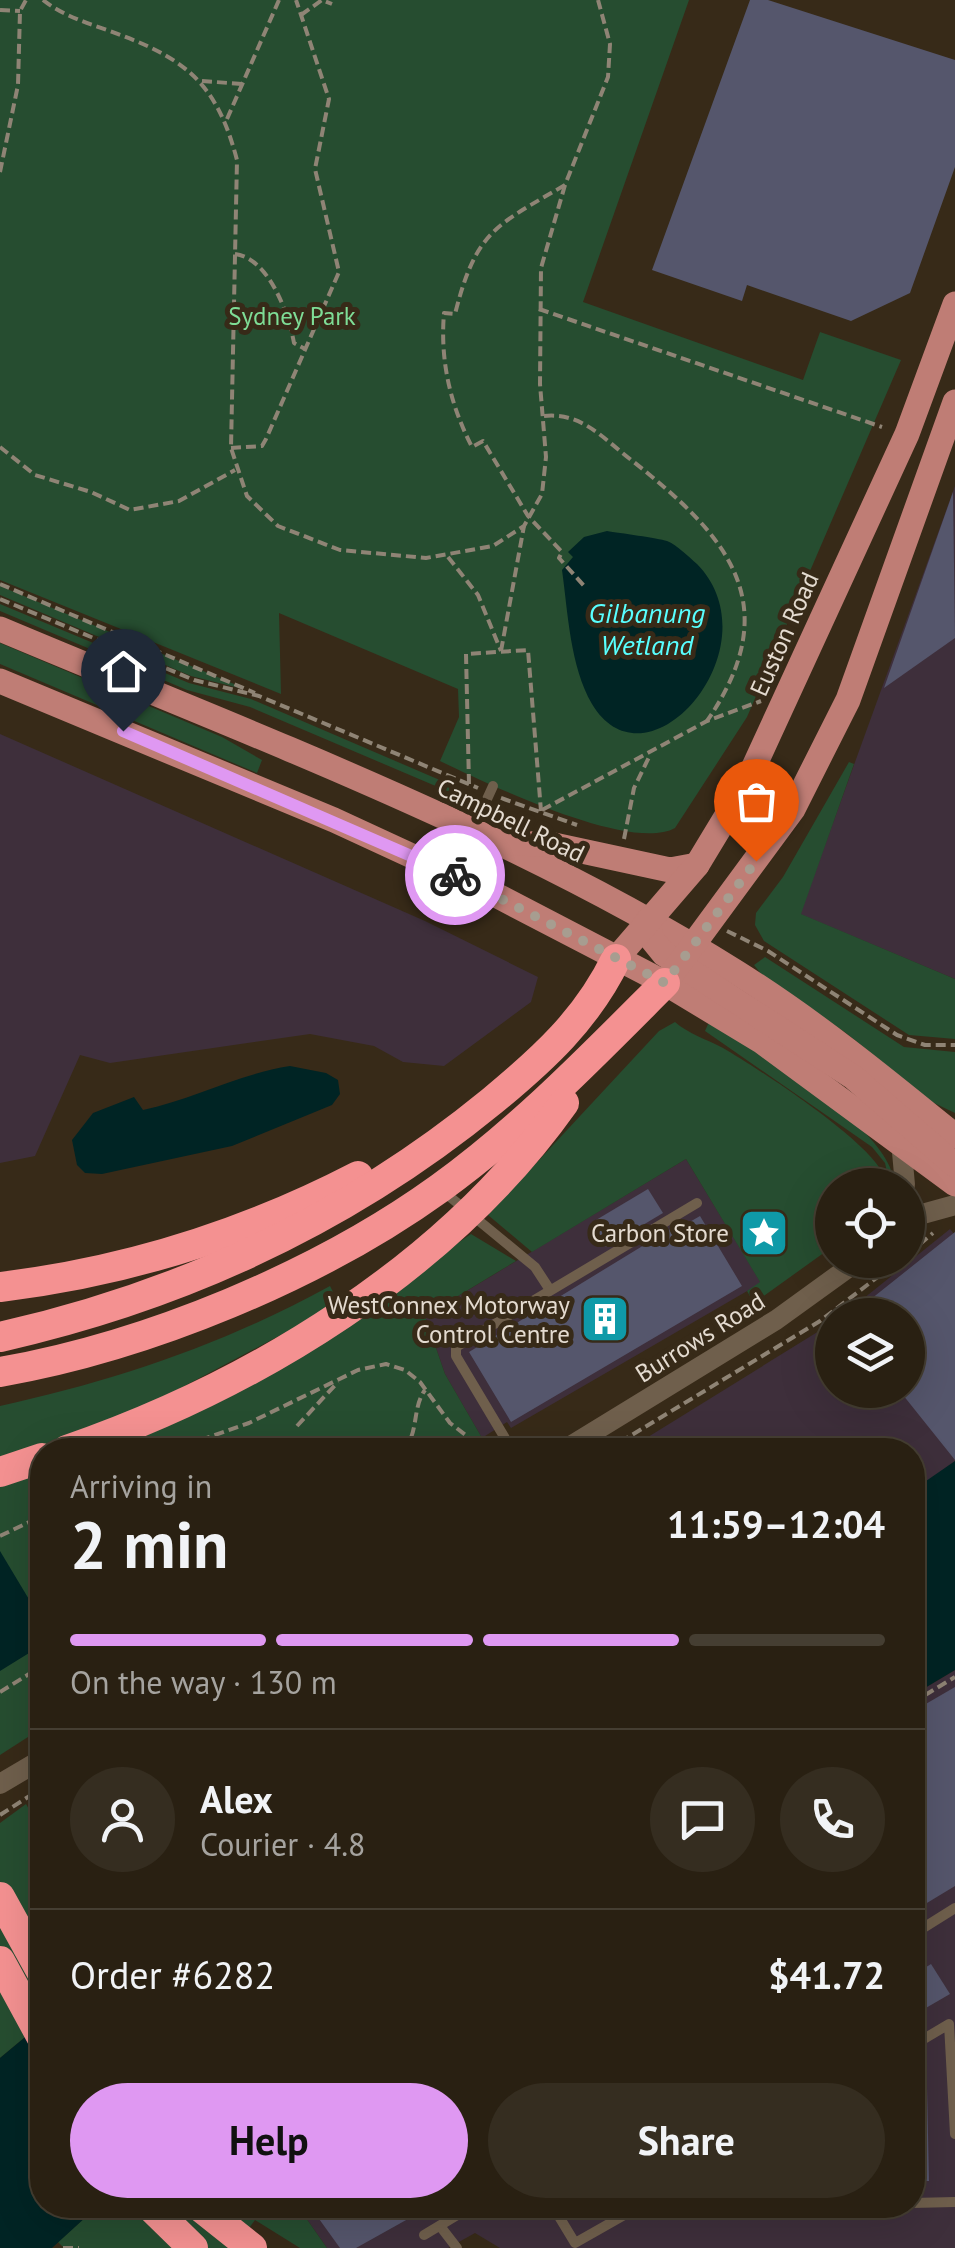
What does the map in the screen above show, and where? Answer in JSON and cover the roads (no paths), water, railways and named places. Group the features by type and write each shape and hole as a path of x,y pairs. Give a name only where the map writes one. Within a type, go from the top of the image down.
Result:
{"highway":[{"path":"0,1287 120,1267 196,1244 278,1214 421,1143 537,1048 616,959"},
{"path":"0,1337 122,1304 225,1266 325,1216 436,1146 548,1054 591,1006 616,959"},
{"path":"0,1372 108,1344 253,1292 374,1230 440,1188 527,1118 607,1044 680,964"},
{"path":"101,1438 133,1427 226,1381 346,1312 468,1212 549,1125 607,1044"},
{"path":"0,1472 30,1462"},
{"path":"0,1897 30,1951"},
{"path":"0,1961 30,2016"},
{"path":"0,1978 30,2019"},
{"path":"162,2218 192,2248"},
{"path":"214,2218 252,2248"}],"main road":[{"name":"Euston Road","path":"616,959 696,864 770,738 907,434 955,304"},
{"path":"955,402 848,700 793,809 680,964 853,1077 955,1165"},
{"name":"Campbell Road","path":"0,629 481,837 648,920 680,964 761,1040 955,1184"},
{"name":"Campbell Road","path":"0,681 334,820 492,893 616,959 680,964 828,1034 955,1136"},
{"path":"481,837 554,845 670,870 696,864"}],"street":[{"path":"901,1141 903,1168"},
{"path":"925,1213 955,1205"},
{"name":"Burrows Road","path":"584,1438 776,1320 834,1278"},
{"path":"0,1784 30,1766"}],"lane":[{"path":"481,837 493,786"},
{"path":"440,1188 536,1267 550,1290"},
{"path":"505,1438 456,1356 456,1347 696,1203"},
{"path":"925,1927 955,1908"},
{"path":"925,2038 949,2024 955,2134"},
{"path":"925,2203 955,2202"},
{"path":"424,2235 453,2218"},
{"path":"560,2218 575,2243 619,2218"},
{"path":"440,2226 457,2248"}],"water":[{"name":"Gilbanung Wetland","path":"607,531 671,543 697,564 718,597 722,634 714,669 696,700 671,722 643,733 616,728 592,704 571,639 562,570 573,557 568,552 584,537"},
{"path":"290,1066 326,1073 338,1080 340,1094 332,1105 232,1146 102,1174 85,1173 77,1165 72,1140 93,1113 134,1097 143,1110"},
{"path":"955,1461 955,1670 925,1688 925,1482"},
{"path":"0,1551 30,1601 30,1652 0,1671"},
{"path":"30,2033 30,2218 85,2218 52,2248 0,2248 0,2058"}],"place":[{"name":"Carbon Store","path":"764,1233"},
{"name":"WestConnex Motorway Control Centre","path":"605,1319"}],"park label":[{"name":"Sydney Park","path":"292,316"}]}
